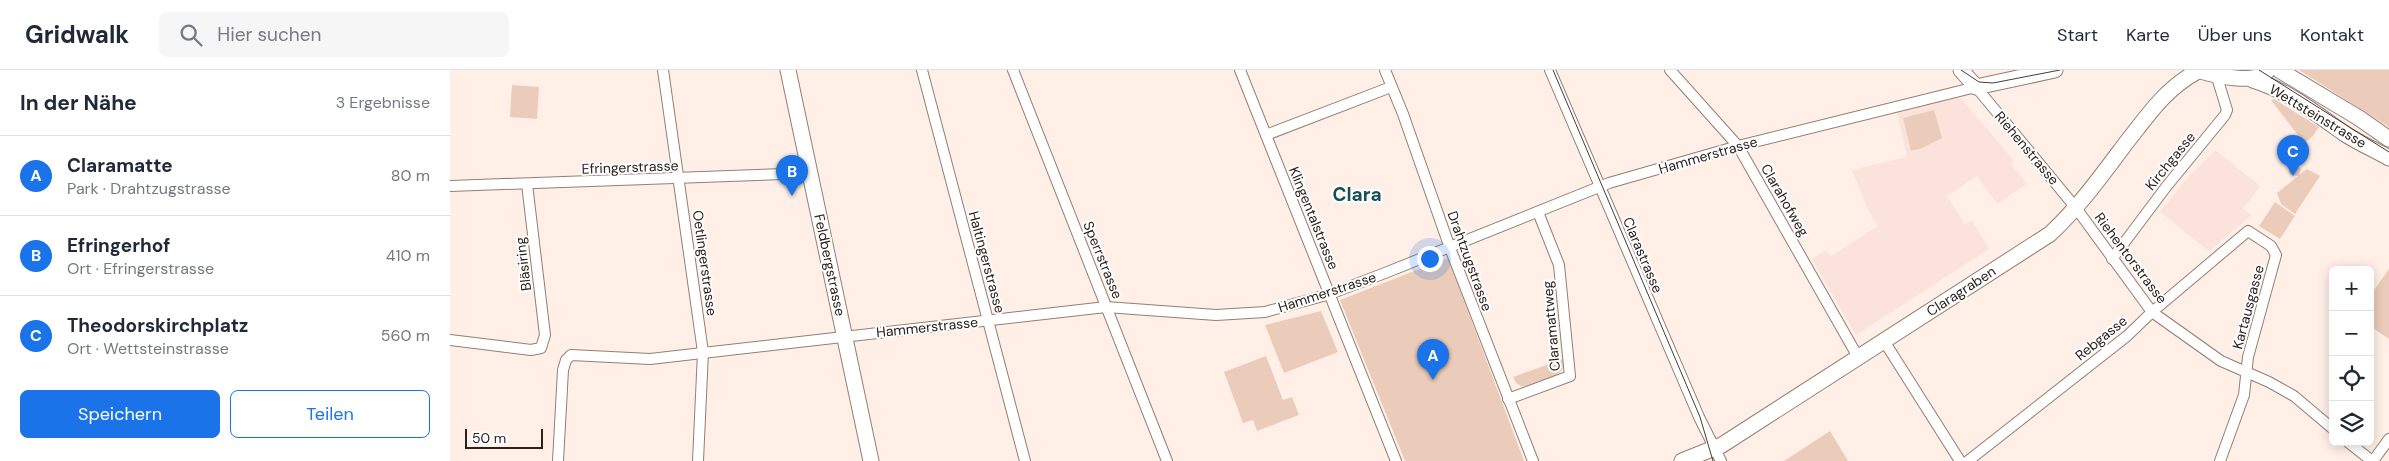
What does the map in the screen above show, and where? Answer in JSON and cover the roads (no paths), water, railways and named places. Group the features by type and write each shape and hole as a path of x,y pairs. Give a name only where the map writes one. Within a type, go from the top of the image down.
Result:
{"main road":[{"name":"Feldbergstrasse","path":"788,70 871,461"},
{"path":"1961,70 1976,88"},
{"name":"Hammerstrasse","path":"1976,88 2055,70"},
{"name":"Wettsteinstrasse","path":"2197,70 2253,80 2278,89 2316,111 2346,134 2386,156"},
{"name":"Claragraben","path":"1682,461 1718,455 1858,357 2050,234 2076,208 2162,97 2178,82 2197,70"},
{"path":"2253,80 2263,76 2268,70"},
{"name":"Wettsteinstrasse","path":"2279,70 2359,118 2389,140"}],"street":[{"name":"Oetlingerstrasse","path":"663,70 703,352 698,461"},
{"name":"Haltingerstrasse","path":"922,70 1025,461"},
{"name":"Sperrstrasse","path":"1013,70 1167,461"},
{"name":"Klingentalstrasse","path":"1240,70 1396,461"},
{"name":"Drahtzugstrasse","path":"1385,70 1406,123 1450,248 1533,461"},
{"name":"Clarastrasse","path":"1550,70 1698,417 1718,455"},
{"name":"Clarahofweg","path":"1670,70 1738,146 1858,357"},
{"name":"Kirchgasse","path":"2112,259 2166,187 2225,116 2227,110 2216,74"},
{"path":"1266,135 1391,87"},
{"name":"Hammerstrasse","path":"558,461 563,370 566,360 571,355 650,359 1106,307 1216,315 1265,312 1330,294 1450,248 1599,186 1738,146 1976,88"},
{"name":"Riehenstrasse","path":"1976,88 2064,192"},
{"name":"Efringerstrasse","path":"450,186 680,180 810,173"},
{"name":"Bläsiring","path":"450,340 537,350 541,348 545,340 527,184"},
{"name":"Riehentorstrasse","path":"2064,192 2152,312 2221,361 2269,382 2294,396 2329,426"},
{"name":"Claramattweg","path":"1508,399 1570,376 1559,265 1538,212"},
{"name":"Rebgasse","path":"1968,461 2127,336 2152,312 2248,231"},
{"name":"Kartausgasse","path":"2247,374 2248,357 2276,255 2271,246 2248,231"},
{"path":"1884,341 1960,461"},
{"path":"2221,460 2244,395 2247,374"},
{"path":"2353,446 2372,461 2389,439"}],"tram line":[{"path":"1553,70 1700,417 1713,461"},
{"path":"1961,70 1979,82 1993,83 2060,70"},
{"path":"2259,70 2389,152"}],"place":[{"name":"Theodorskirchplatz","path":"2293,176"},
{"name":"Efringerhof","path":"792,196"},
{"name":"Claramatte","path":"1433,380"}],"district":[{"name":"Clara","path":"1357,194"}]}
